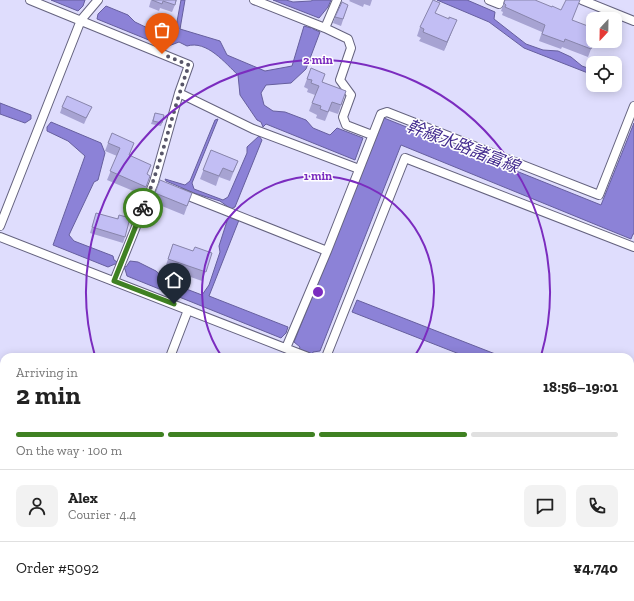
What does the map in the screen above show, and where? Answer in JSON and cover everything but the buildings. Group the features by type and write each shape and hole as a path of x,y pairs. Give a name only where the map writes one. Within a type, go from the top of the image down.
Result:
{"street":[{"path":"30,0 189,65 179,93 157,183 114,281"},
{"path":"0,226 81,20 98,0"},
{"path":"254,0 325,28 348,39 351,48 340,80 351,95 343,117 346,125 372,136"},
{"path":"325,28 337,0"},
{"path":"489,0 499,4 500,0"},
{"path":"582,0 634,21"},
{"path":"179,93 253,129 359,169"},
{"path":"286,348 327,251 381,114 387,112 599,195 634,106"},
{"path":"328,353 405,158 634,247"},
{"path":"176,190 327,251"},
{"path":"0,237 298,353"},
{"path":"172,353 188,310"}],"shaded area":[{"path":"51,0 85,0 83,6 78,11"},
{"path":"181,0 185,0 180,29 220,41 227,55 265,71 292,66 304,26 311,27 320,32 306,69 291,83 266,85 261,93 264,105 273,111 285,112 306,120 313,128 330,135 337,128 363,138 355,160 266,124 263,127 261,122 257,120 240,95 238,75 208,49 202,46 187,46 179,42 166,47 97,19 98,14 106,6 128,15 135,22 160,34 168,35 176,27"},
{"path":"273,0 286,0 293,2 331,0 328,7 319,18"},
{"path":"437,0 467,0 495,12 494,19 526,44 543,50 558,51 571,57 586,67 586,72 524,48 489,22"},
{"path":"0,103 31,115 31,119 25,123 0,114"},
{"path":"384,118 601,205 634,123 634,234 631,239 401,145 320,351 313,353 298,353 300,347 294,342"},
{"path":"218,119 192,183 194,189 223,200 228,197 247,153 247,147 259,136 262,140 235,207 231,209 220,201 194,193 166,181 165,179 185,185 190,181 215,120"},
{"path":"51,122 101,143 105,153 98,180 94,182 69,235 74,241 113,256 114,260 126,267 130,261 138,262 156,271 168,282 202,295 209,285 220,252 219,246 228,218 232,216 239,220 209,296 288,327 286,333 281,338 127,276 125,269 115,264 108,267 53,245 85,156 68,141 47,131 47,127"},
{"path":"357,300 493,353 457,353 352,312"}],"way so far":[{"path":"143,208 154,182 179,93 189,65 162,54"}],"route":[{"path":"143,208 114,281 174,304"}],"water label":[{"name":"幹線水路諸富線","path":"463,146"}]}
